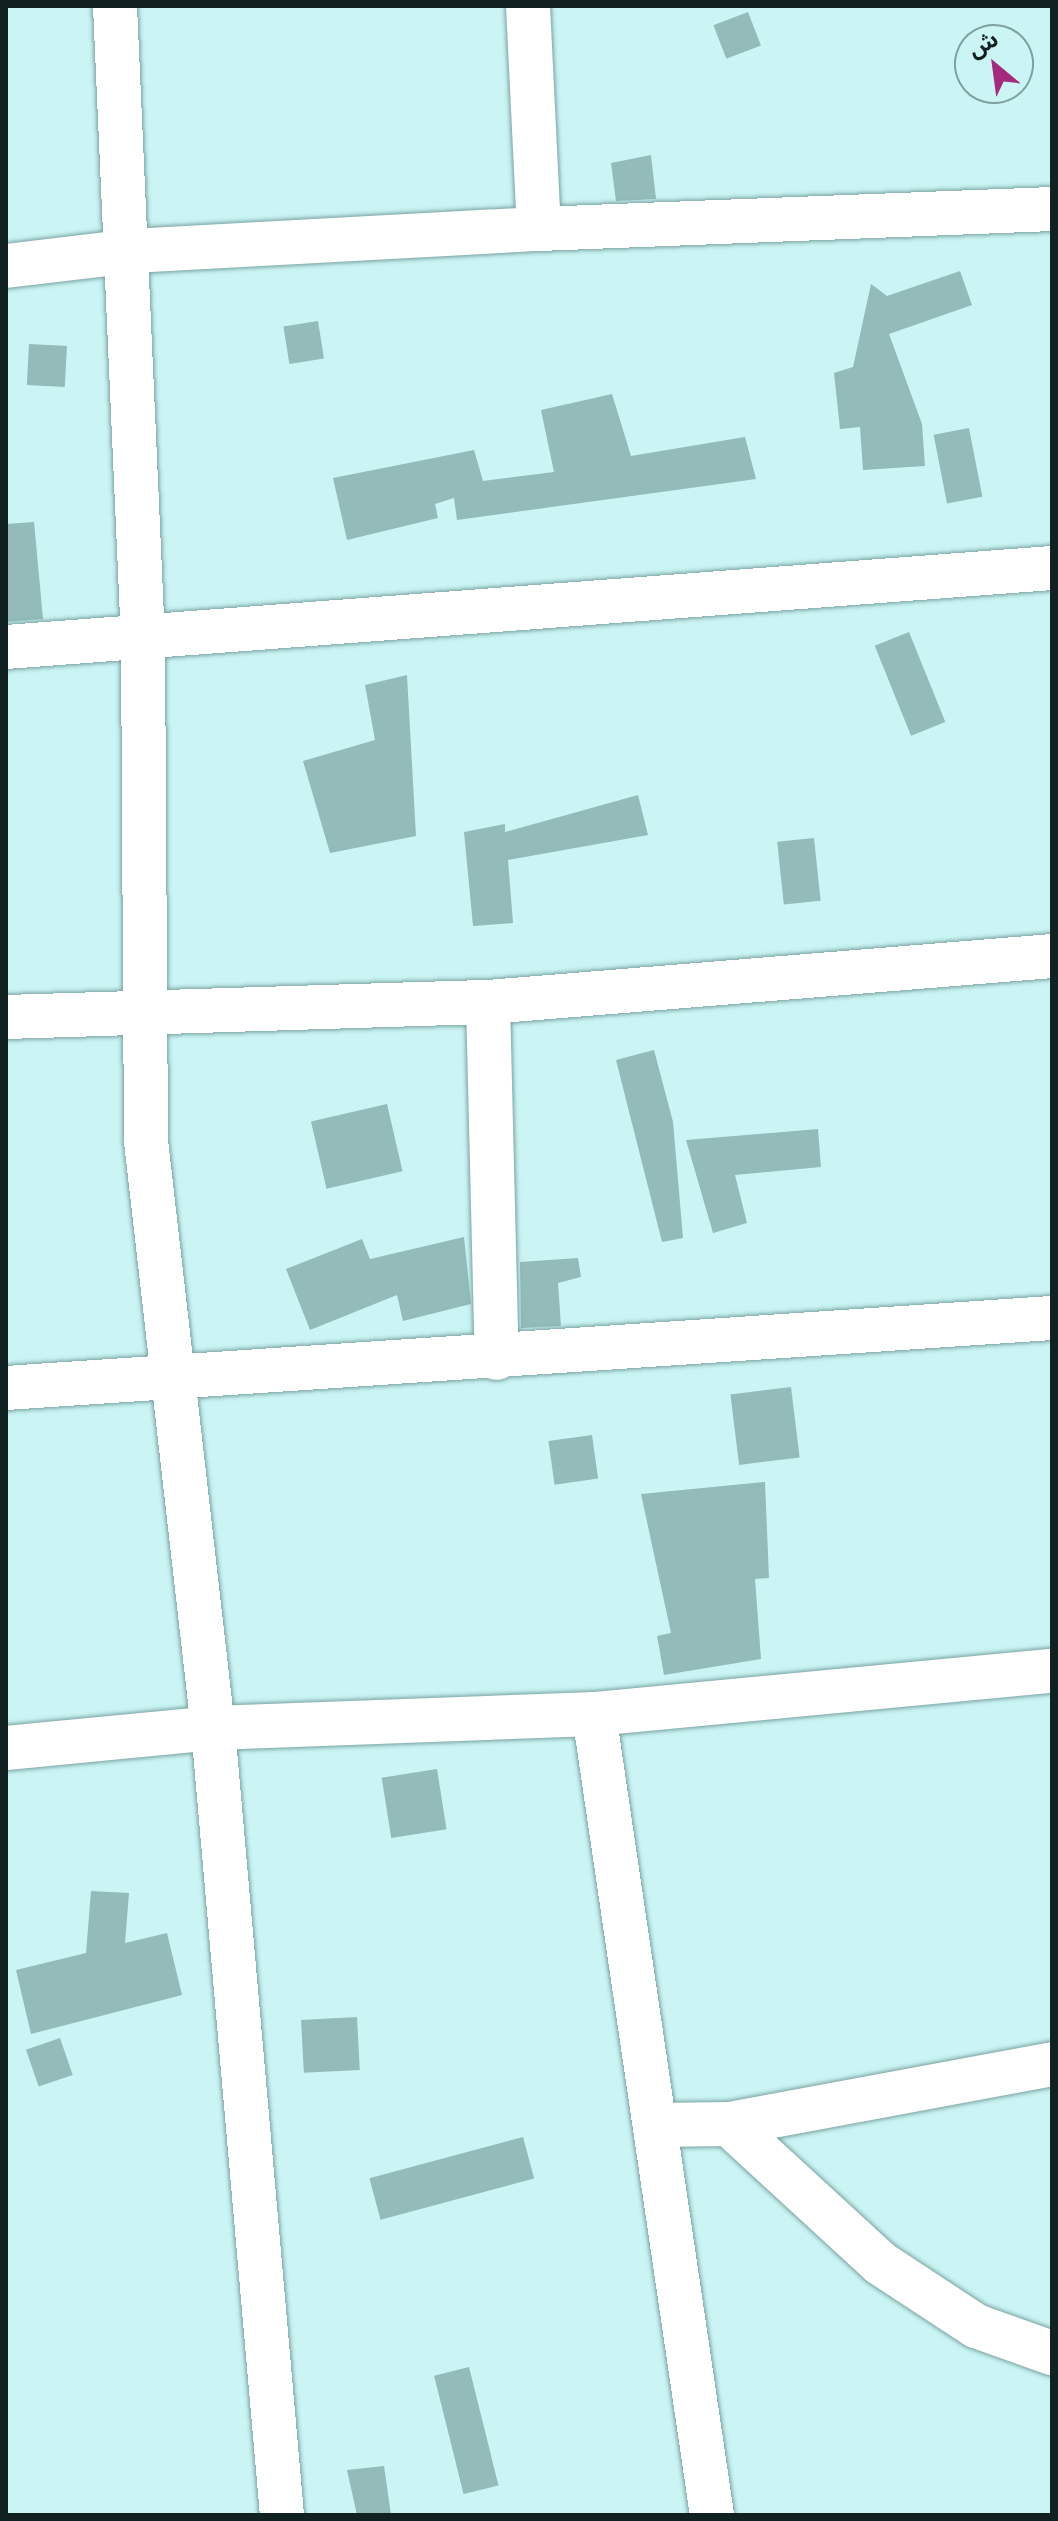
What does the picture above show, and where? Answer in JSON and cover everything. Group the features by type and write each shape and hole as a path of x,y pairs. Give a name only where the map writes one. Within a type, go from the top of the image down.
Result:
{"street":[{"path":"115,6 131,251 143,639 142,1009 168,1374 213,1728 282,2515"},
{"path":"528,6 539,229"},
{"path":"6,266 131,251 539,229 1052,209"},
{"path":"6,647 1052,568"},
{"path":"6,1017 142,1009 488,1002 1052,956"},
{"path":"488,1002 497,1358"},
{"path":"6,1388 168,1374 497,1358 1052,1318"},
{"path":"6,1748 213,1728 594,1714 1052,1671"},
{"path":"594,1714 712,2515"},
{"path":"655,2125 729,2124 1052,2064"},
{"path":"729,2124 880,2263 976,2326 1052,2353"}],"building":[{"path":"748,12 761,46 726,59 713,25"},
{"path":"651,155 656,199 616,201 611,163"},
{"path":"960,271 972,305 889,334 922,424 925,466 863,470 860,427 840,429 834,373 853,367 871,284 887,296"},
{"path":"318,321 324,359 289,364 283,326"},
{"path":"29,344 67,346 65,387 27,385"},
{"path":"612,394 631,456 745,437 756,479 457,520 454,498 435,504 438,518 347,540 333,478 474,450 483,481 554,472 541,410"},
{"path":"969,428 982,497 947,504 934,435"},
{"path":"34,522 43,619 6,622 6,524"},
{"path":"909,632 945,722 911,736 875,646"},
{"path":"407,675 416,836 330,853 303,761 375,740 365,685"},
{"path":"638,795 648,835 508,860 513,923 473,926 464,832 505,824 505,832"},
{"path":"814,838 821,901 784,905 777,842"},
{"path":"654,1050 673,1122 683,1238 662,1242 616,1060"},
{"path":"387,1104 403,1171 327,1189 311,1122"},
{"path":"818,1129 821,1167 735,1175 747,1223 713,1233 686,1140"},
{"path":"464,1237 471,1304 403,1321 397,1295 310,1330 286,1269 362,1239 370,1259"},
{"path":"578,1258 581,1277 558,1283 561,1326 521,1328 520,1262"},
{"path":"791,1387 800,1457 739,1465 730,1394"},
{"path":"592,1435 598,1479 555,1485 548,1441"},
{"path":"765,1482 769,1578 755,1579 761,1659 664,1675 657,1636 671,1633 641,1494"},
{"path":"437,1769 447,1829 391,1838 382,1778"},
{"path":"91,1891 129,1893 125,1943 167,1933 182,1995 31,2034 16,1970 86,1953"},
{"path":"357,2017 360,2070 304,2073 301,2020"},
{"path":"60,2038 73,2075 39,2087 26,2050"},
{"path":"523,2137 534,2179 381,2220 369,2178"},
{"path":"469,2367 499,2485 464,2494 434,2376"},
{"path":"384,2466 391,2515 357,2515 347,2470"}]}
